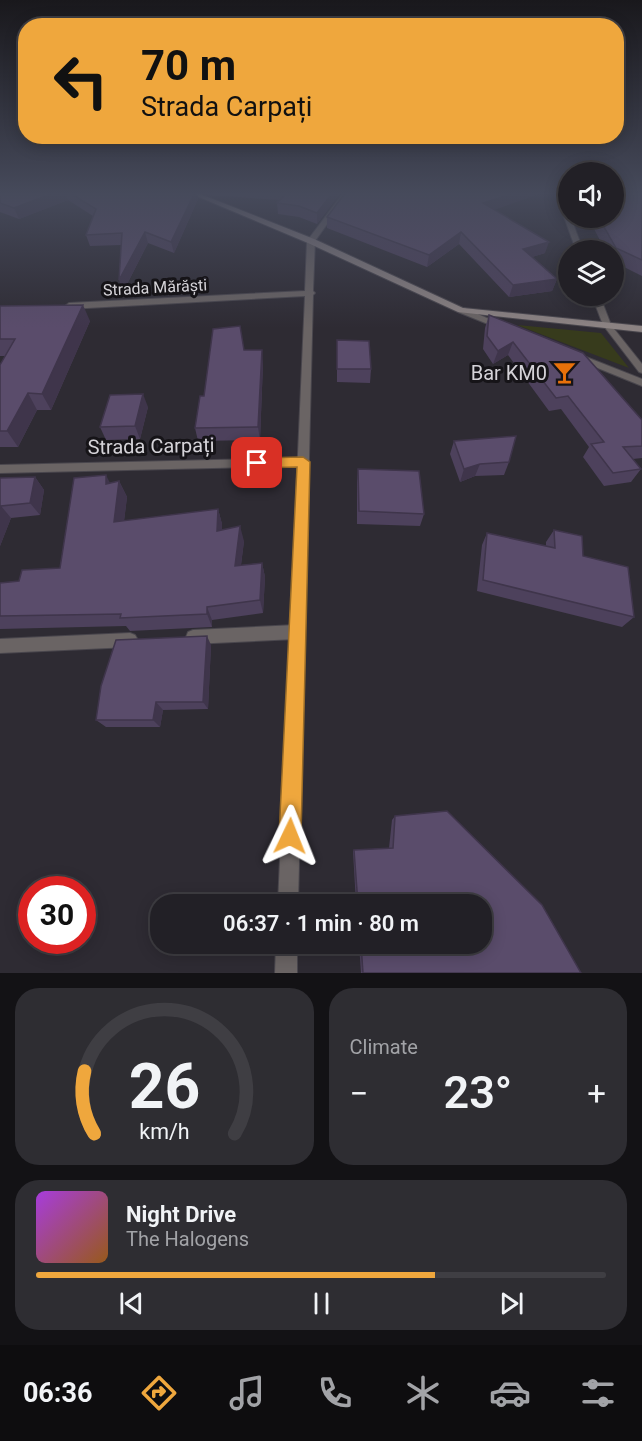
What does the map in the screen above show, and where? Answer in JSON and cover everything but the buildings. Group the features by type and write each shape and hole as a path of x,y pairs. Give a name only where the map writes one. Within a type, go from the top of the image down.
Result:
{"street":[{"path":"302,237 460,310 514,331"},
{"path":"288,894 296,632 311,293 311,241 314,237"},
{"name":"Strada Mărăști","path":"60,307 311,293"},
{"path":"600,306 607,325 642,369"},
{"path":"460,310 642,329"},
{"path":"567,353 642,383"},
{"name":"Strada Carpați","path":"0,469 303,462"},
{"path":"178,638 296,632"},
{"path":"0,646 142,639"},
{"path":"286,973 287,954"}],"green space":[{"path":"517,325 601,333 629,368"}],"place":[{"name":"Bar KM0","path":"565,373"}],"route":[{"path":"257,463 303,462 290,836"}]}
